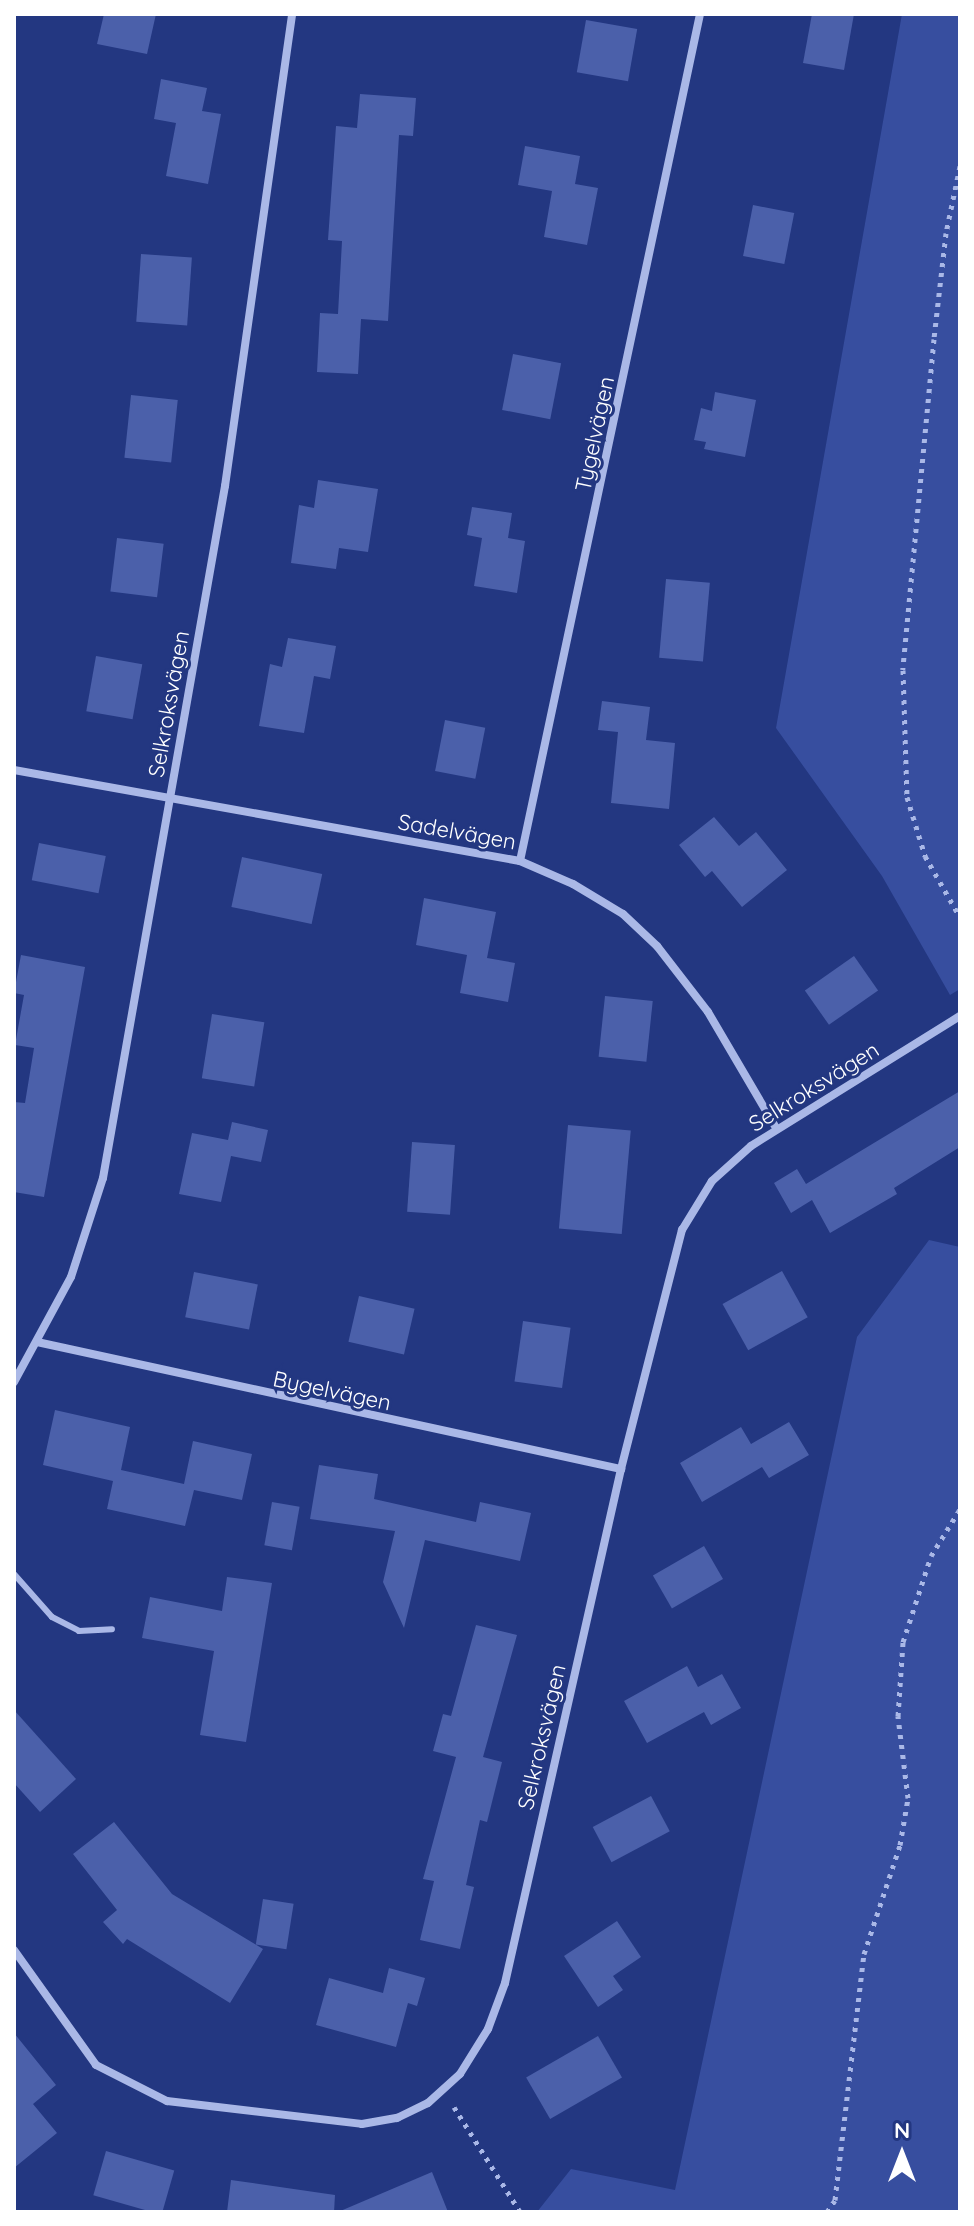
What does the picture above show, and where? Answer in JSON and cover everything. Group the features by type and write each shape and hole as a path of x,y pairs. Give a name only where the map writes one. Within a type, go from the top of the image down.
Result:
{"street":[{"name":"Selkroksvägen","path":"14,1382 71,1277 103,1178 236,413 292,14"},
{"name":"Tygelvägen","path":"520,861 700,14"},
{"name":"Sadelvägen","path":"14,770 520,861 623,914 657,946 708,1012 776,1128"},
{"name":"Selkroksvägen","path":"14,1950 96,2065 167,2101 362,2124 397,2118 442,2090 460,2074 488,2029 505,1983 621,1469 682,1230 712,1181 776,1128 960,1016"},
{"name":"Bygelvägen","path":"37,1342 621,1469"}],"lane":[{"path":"14,1574 52,1617 79,1631 112,1629"}],"path":[{"path":"960,166 935,324 903,670 907,797 925,856 960,917"},
{"path":"827,2212 835,2200 864,1954 900,1845 908,1798 898,1716 903,1642 931,1556 960,1509"},
{"path":"442,2090 520,2212"}],"shaded area":[{"path":"902,14 960,14 960,989 950,995 882,876 776,728"},
{"path":"929,1240 960,1247 960,2212 537,2212 571,2169 675,2190 857,1337"}],"building":[{"path":"104,14 156,14 147,54 97,44"},
{"path":"812,14 854,14 844,70 803,63"},
{"path":"586,20 637,29 628,81 577,72"},
{"path":"161,79 207,88 202,111 221,114 208,184 166,176 176,123 154,119"},
{"path":"360,94 416,98 413,136 399,135 388,321 361,319 358,374 317,372 320,313 338,314 342,241 328,240 336,126 357,128"},
{"path":"525,146 580,156 575,184 598,188 587,245 544,237 552,191 518,185"},
{"path":"753,205 794,213 784,264 743,256"},
{"path":"141,254 192,258 187,325 136,322"},
{"path":"513,354 561,363 550,419 502,410"},
{"path":"715,392 756,400 745,457 704,449 706,442 694,440 701,408 712,411"},
{"path":"131,395 178,400 171,463 124,458"},
{"path":"318,480 378,489 368,552 339,548 336,569 291,563 299,505 314,508"},
{"path":"472,507 512,513 508,538 525,541 517,593 474,586 482,538 467,535"},
{"path":"117,538 164,544 157,597 110,592"},
{"path":"666,579 710,583 703,662 659,658"},
{"path":"288,638 336,646 330,679 314,676 304,733 259,726 270,664 282,667"},
{"path":"96,656 142,664 133,719 86,711"},
{"path":"602,701 650,707 646,740 675,743 669,809 611,803 618,732 598,730"},
{"path":"445,720 485,728 475,779 435,771"},
{"path":"714,817 739,846 756,832 787,870 742,907 712,871 705,877 679,845"},
{"path":"39,843 106,856 98,893 32,880"},
{"path":"242,857 322,874 312,924 231,907"},
{"path":"424,898 496,912 487,958 515,963 508,1002 460,993 467,955 416,945"},
{"path":"21,955 85,967 44,1197 14,1192 14,1102 25,1103 34,1048 15,1045 24,995 14,993"},
{"path":"854,956 878,990 829,1025 805,990"},
{"path":"605,996 653,1001 646,1062 599,1057"},
{"path":"212,1014 264,1022 254,1086 202,1078"},
{"path":"960,1091 960,1147 894,1188 897,1194 830,1233 812,1200 791,1213 774,1183 797,1169 806,1184"},
{"path":"232,1122 268,1130 261,1162 231,1156 221,1202 179,1194 192,1133 228,1140"},
{"path":"568,1125 631,1130 622,1234 559,1229"},
{"path":"412,1142 455,1145 450,1215 407,1212"},
{"path":"782,1271 808,1317 748,1350 723,1304"},
{"path":"194,1272 258,1284 249,1330 185,1317"},
{"path":"359,1296 415,1309 404,1355 348,1342"},
{"path":"523,1321 571,1328 562,1388 515,1381"},
{"path":"55,1410 130,1427 121,1470 184,1484 193,1441 252,1454 242,1500 194,1490 185,1526 107,1509 113,1481 43,1465"},
{"path":"789,1422 809,1455 769,1478 762,1467 702,1502 680,1463 741,1427 751,1444"},
{"path":"319,1465 378,1474 374,1499 476,1522 480,1502 531,1513 520,1561 425,1540 404,1628 383,1582 395,1531 310,1519"},
{"path":"272,1502 300,1507 292,1550 264,1545"},
{"path":"704,1546 723,1579 672,1608 653,1576"},
{"path":"227,1577 272,1583 246,1742 200,1735 214,1651 142,1638 150,1597 222,1611"},
{"path":"476,1625 517,1635 483,1757 502,1762 487,1822 480,1820 466,1885 474,1887 460,1949 420,1940 434,1881 423,1879 456,1757 433,1751 443,1714 451,1716"},
{"path":"687,1666 698,1687 722,1674 741,1708 711,1725 704,1712 647,1743 624,1701"},
{"path":"14,1710 76,1779 40,1812 14,1783"},
{"path":"651,1796 670,1831 612,1862 593,1827"},
{"path":"114,1822 172,1894 263,1949 230,2003 127,1939 123,1944 103,1922 117,1910 73,1854"},
{"path":"263,1899 294,1904 286,1949 256,1944"},
{"path":"617,1921 641,1957 613,1976 623,1990 598,2007 564,1956"},
{"path":"389,1968 425,1978 417,2006 408,2003 396,2047 316,2025 329,1978 383,1993"},
{"path":"14,2033 56,2085 33,2104 57,2133 14,2168"},
{"path":"598,2036 622,2078 550,2119 526,2078"},
{"path":"106,2151 174,2171 162,2212 152,2212 93,2195"},
{"path":"432,2172 448,2212 338,2212"},
{"path":"231,2180 335,2195 334,2212 227,2212"}]}
